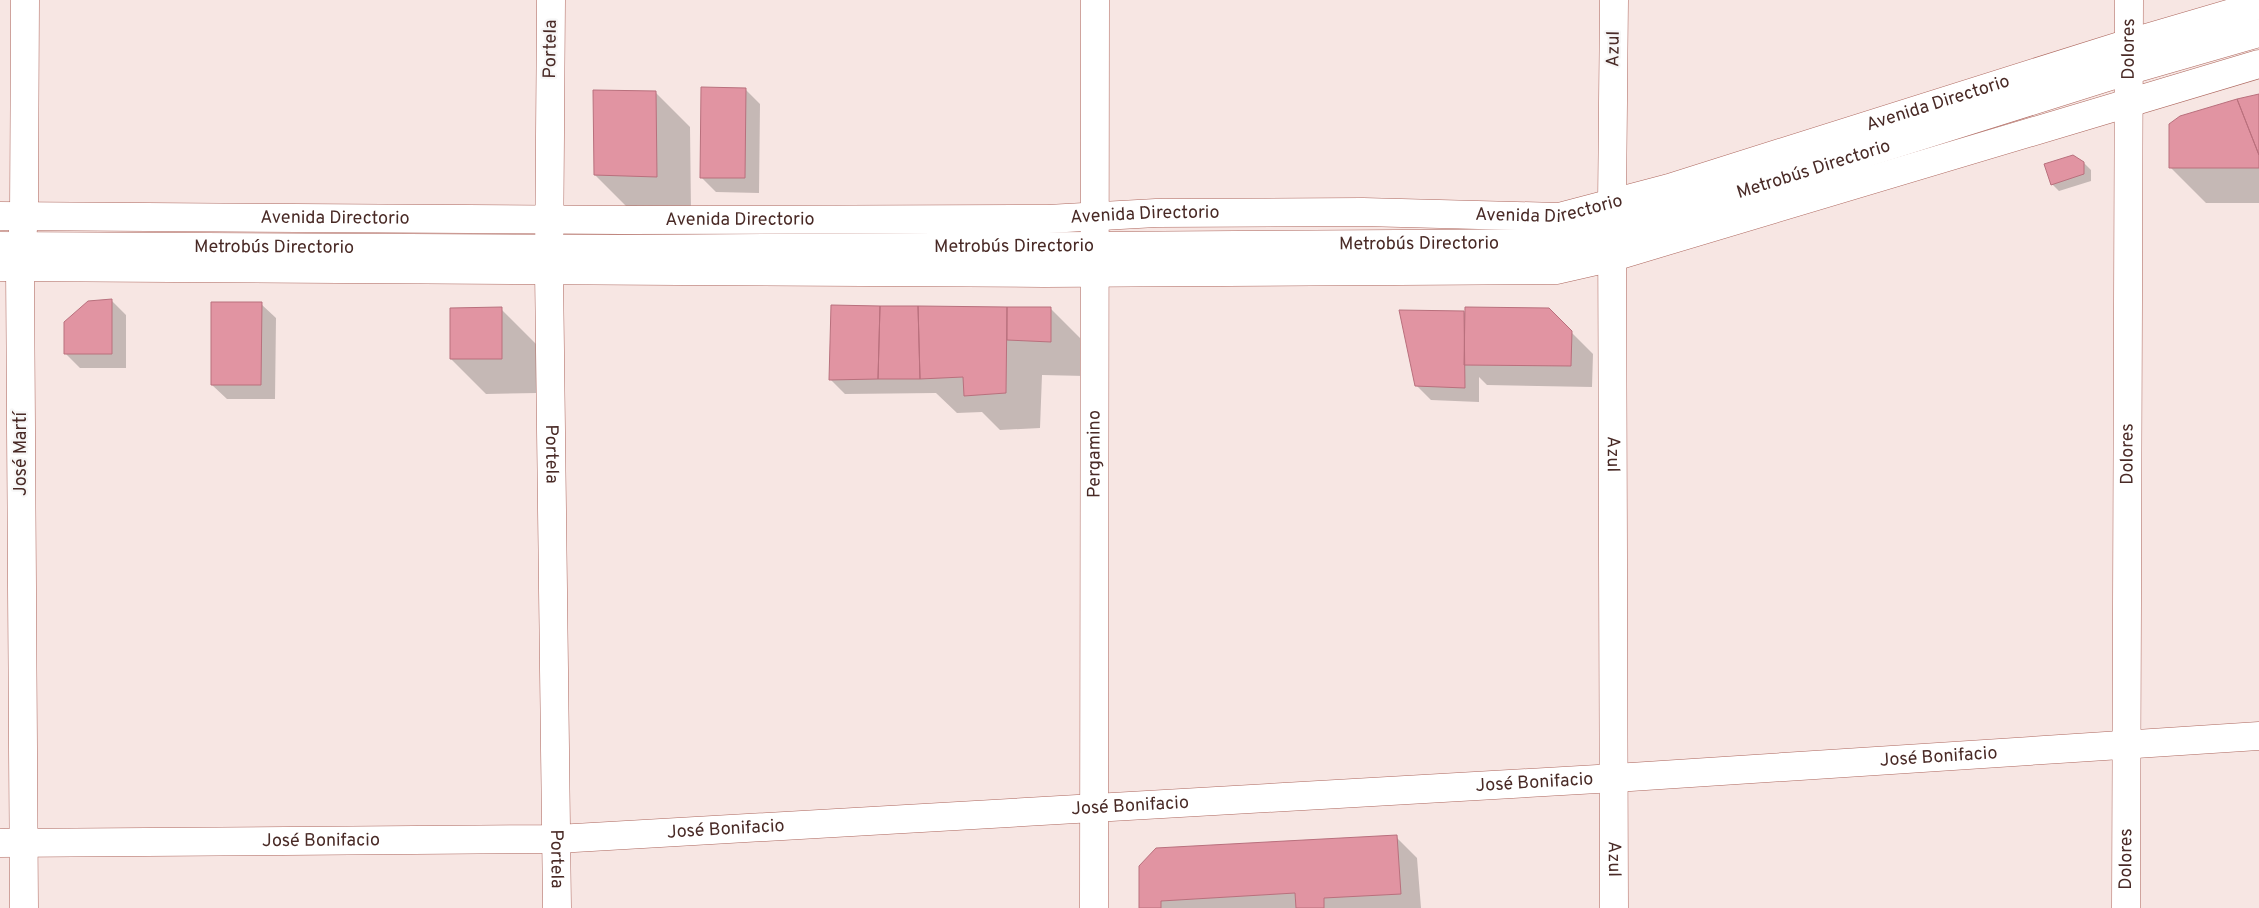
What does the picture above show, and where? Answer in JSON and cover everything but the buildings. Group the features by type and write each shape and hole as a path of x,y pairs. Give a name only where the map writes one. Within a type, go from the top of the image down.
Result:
{"street":[{"name":"José Martí","path":"24,908 12,843 11,257 25,0"},
{"name":"Portela","path":"551,0 548,260 557,908"},
{"name":"Pergamino","path":"1094,908 1097,216 1095,0"},
{"name":"Azul","path":"1614,0 1612,231 1614,908"},
{"name":"Dolores","path":"2126,908 2130,0"},
{"name":"Avenida Directorio","path":"11,257 499,270 548,260 1096,273 1556,270 1612,231 2130,57 2259,5"},
{"path":"2130,57 2259,33"},
{"name":"Avenida Directorio","path":"12,216 549,220 1048,219 1156,213 1363,212 1559,217 1612,231 2129,104 2259,64"},
{"name":"Metrobús Directorio","path":"11,257 548,260 1096,246 1557,243 1612,231"},
{"name":"José Bonifacio","path":"12,843 557,839 1615,778 2259,736"}]}
